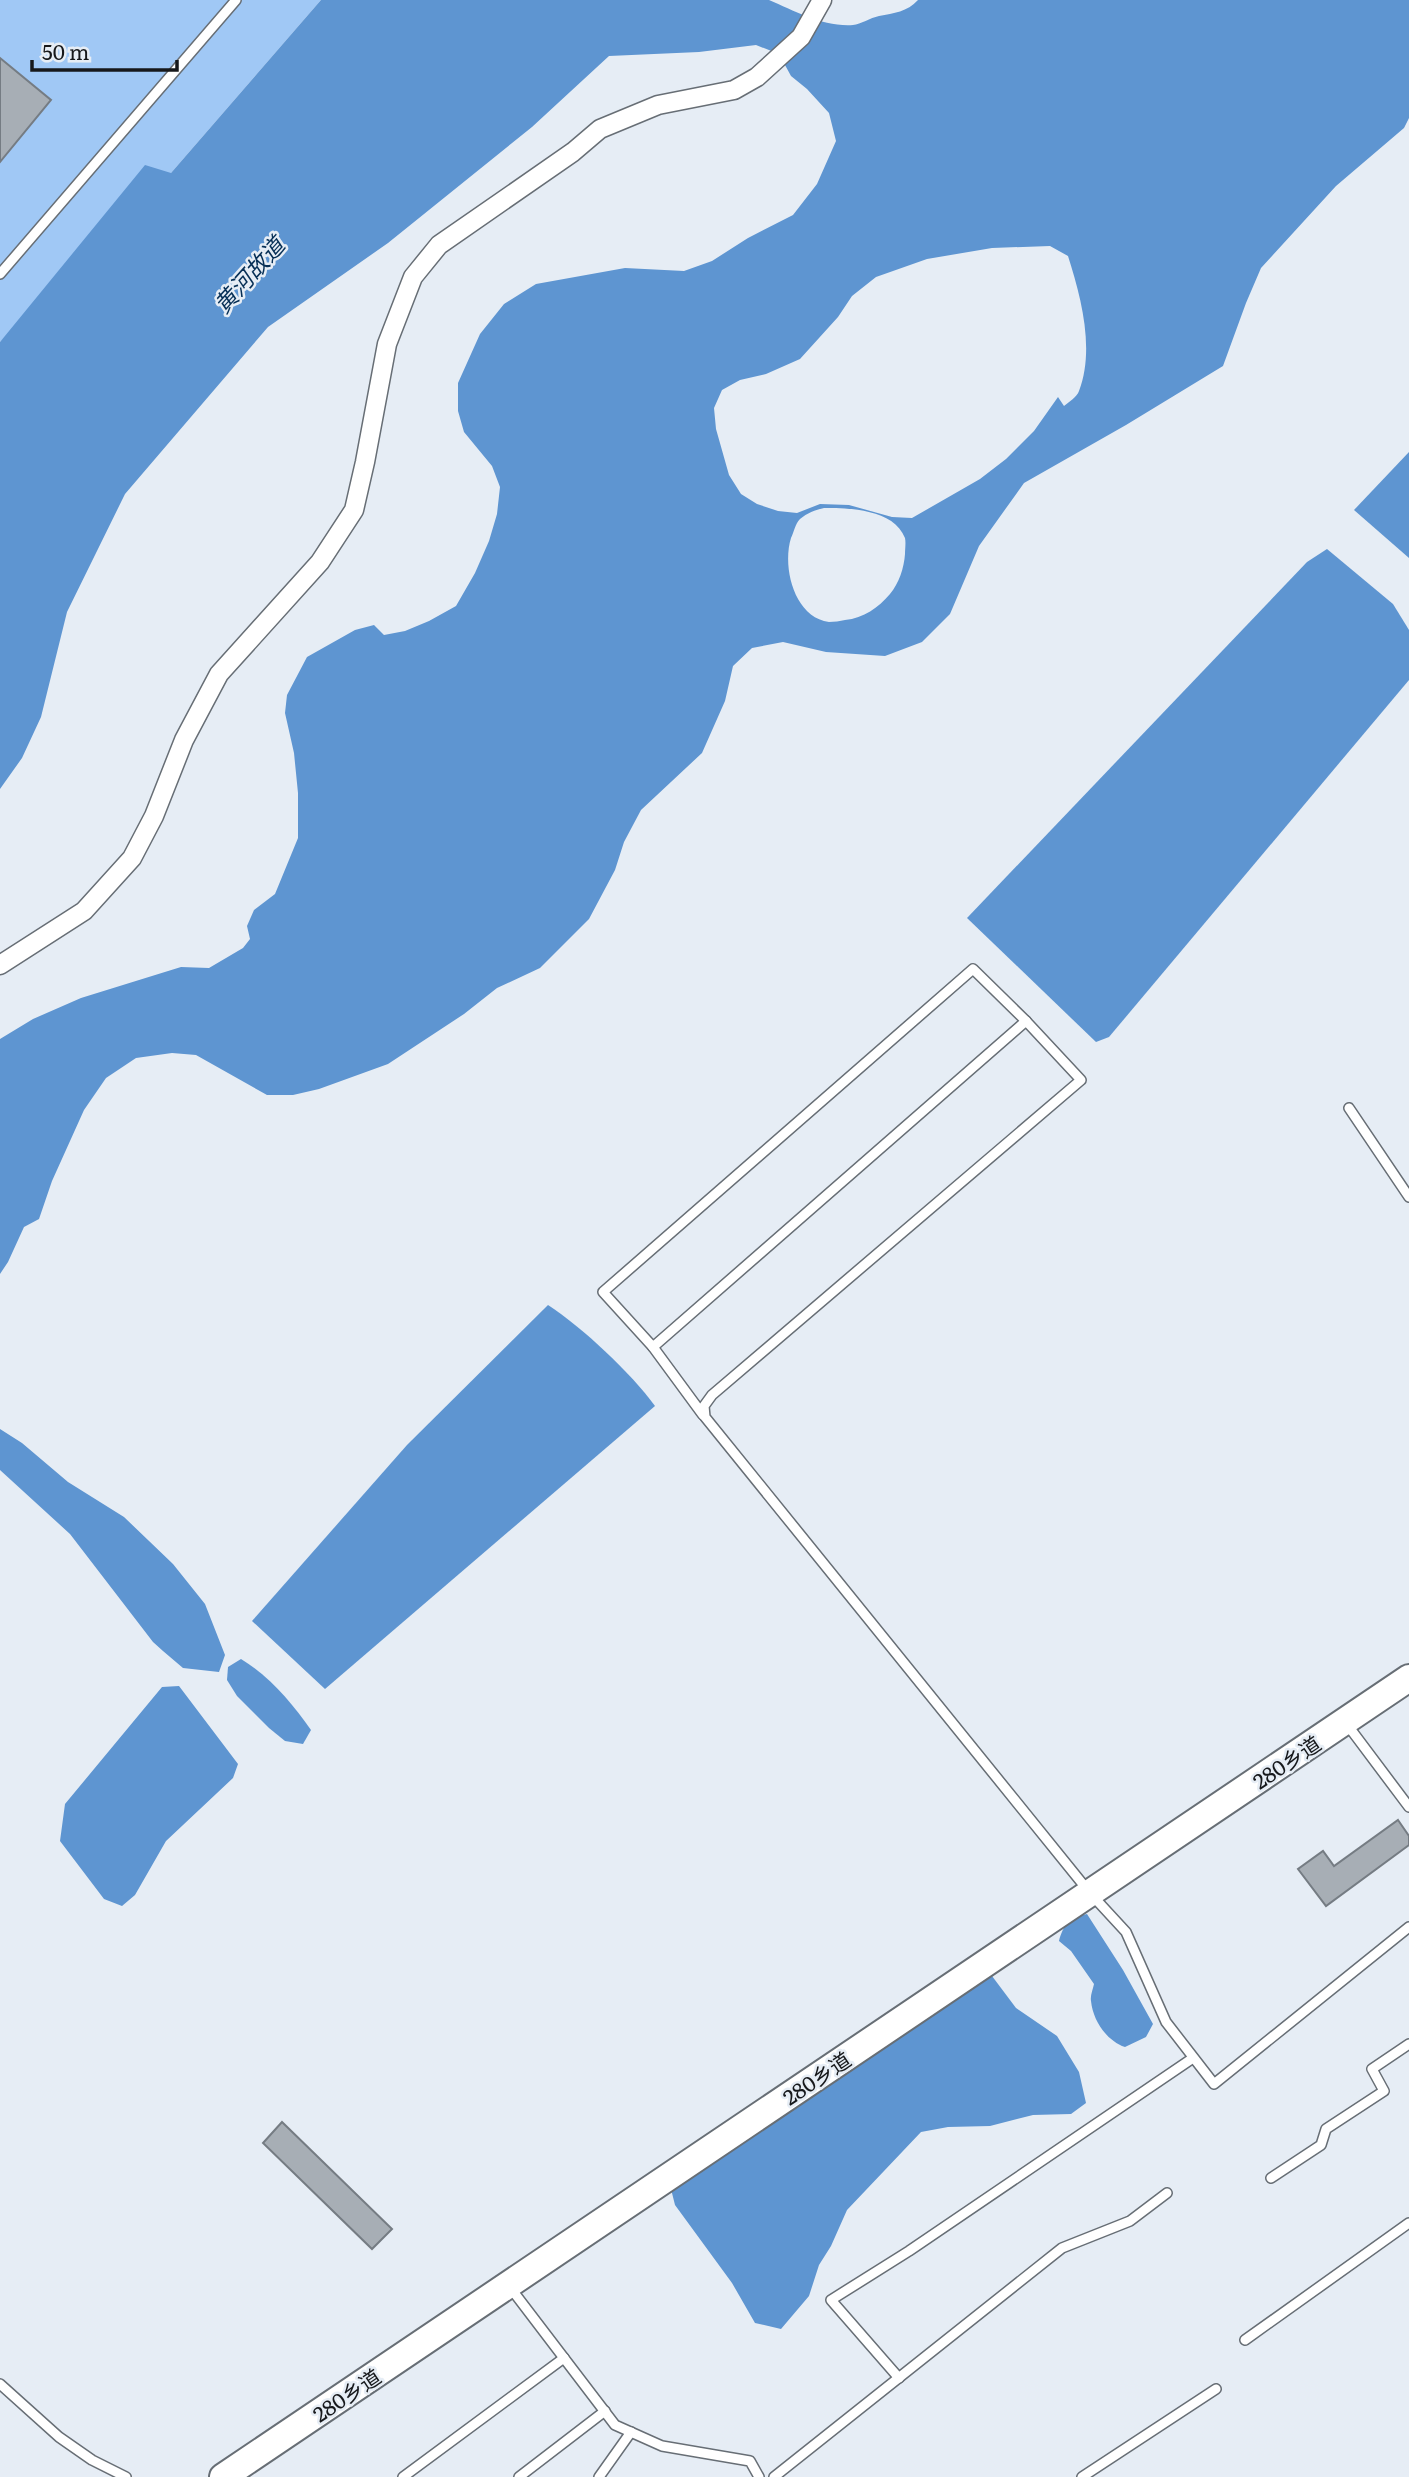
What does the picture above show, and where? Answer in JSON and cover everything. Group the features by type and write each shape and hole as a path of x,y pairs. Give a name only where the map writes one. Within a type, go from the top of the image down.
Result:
{"street":[{"path":"0,965 85,911 132,858 154,816 184,740 219,674 320,562 354,510 387,344 413,277 439,245 573,152 600,129 658,105 734,90 757,77 801,37 820,3"},
{"name":"280乡道","path":"223,2477 1409,1678"}],"lane":[{"path":"0,274 236,0"},
{"path":"705,1417 704,1406 712,1395 1080,1080 973,969 603,1293 653,1347 705,1417 1090,1893 1126,1932 1166,2022 1214,2084 1409,1927"},
{"path":"653,1347 1026,1021"},
{"path":"1349,1108 1409,1197"},
{"path":"1345,1722 1409,1807"},
{"path":"1271,2178 1321,2145 1326,2129 1384,2091 1372,2069 1409,2044"},
{"path":"899,2378 831,2300 909,2251 1193,2058"},
{"path":"774,2477 1062,2248 1130,2221 1167,2193"},
{"path":"1245,2340 1409,2223"},
{"path":"508,2285 615,2425 662,2446 750,2461 759,2477"},
{"path":"403,2477 564,2358"},
{"path":"0,2384 59,2437 92,2460 126,2477"},
{"path":"1082,2477 1216,2389"},
{"path":"519,2477 605,2411"},
{"path":"599,2477 631,2432"}],"shaded area":[{"path":"0,0 321,0 171,173 0,342"}],"water":[{"name":"黄河故道","path":"321,0 769,0 820,21 853,25 905,10 918,0 1409,0 1409,118 1404,128 1336,186 1261,268 1223,366 1024,483 979,546 950,614 922,642 885,656 826,652 783,642 752,648 733,666 725,701 702,753 641,810 624,842 615,870 589,919 540,968 497,988 464,1014 388,1064 319,1089 293,1095 267,1095 196,1055 172,1053 136,1058 106,1078 84,1110 52,1181 39,1219 24,1227 0,1274 0,1039 33,1019 81,998 181,967 209,968 243,948 250,939 247,926 254,910 275,894 298,838 298,793 294,753 285,713 287,695 307,657 355,630 374,625 384,635 405,631 456,606 489,541 497,514 500,487 492,466 464,432 458,411 458,383 480,334 504,304 536,284 625,268 684,271 712,261 748,238 793,215 817,184 836,141 829,113 791,76 779,54 756,45 699,52 609,56 532,127 388,243 268,327 125,494 67,612 41,717 22,758 0,789 0,342 145,165 171,173","holes":["1050,246 1068,256 1077,288 1086,341 1084,375 1075,397 1064,406 1058,397 1034,431 1006,459 980,479 912,518 892,517 849,505 820,504 797,513 778,511 757,504 741,494 729,475 716,429 714,408 722,390 740,380 766,374 800,359 838,317 852,296 876,277 927,259 992,248","824,508 858,510 881,516 899,528 905,538 903,565 896,585 881,604 852,619 829,622 817,618 799,601 790,576 789,550 796,526 800,519"]},
{"path":"1409,452 1409,558 1354,510"},
{"path":"1327,549 1393,604 1409,630 1409,680 1109,1037 1096,1042 967,918 1307,562"},
{"path":"548,1305 605,1351 655,1406 325,1689 252,1621 407,1445"},
{"path":"0,1429 22,1443 68,1482 124,1517 173,1564 205,1604 225,1655 219,1672 183,1668 153,1642 70,1534 0,1470"},
{"path":"241,1659 270,1682 304,1720 311,1730 303,1744 285,1741 237,1696 227,1680 228,1667"},
{"path":"179,1686 238,1764 233,1778 166,1841 135,1895 122,1906 104,1899 60,1841 65,1804 162,1687"},
{"path":"1087,1914 1153,2024 1146,2037 1125,2047 1112,2040 1098,2023 1091,1999 1094,1984 1071,1951 1059,1941 1068,1923"},
{"path":"992,1976 1016,2008 1057,2036 1079,2072 1086,2103 1071,2114 1033,2115 990,2126 948,2127 921,2132 847,2210 819,2265 809,2296 781,2329 755,2323 732,2283 675,2205 671,2189 981,1977"}],"building":[{"path":"0,58 51,100 0,162"},
{"path":"1398,1820 1409,1836 1409,1845 1326,1906 1298,1869 1323,1851 1334,1866"},
{"path":"282,2122 392,2229 372,2249 263,2143"}]}
